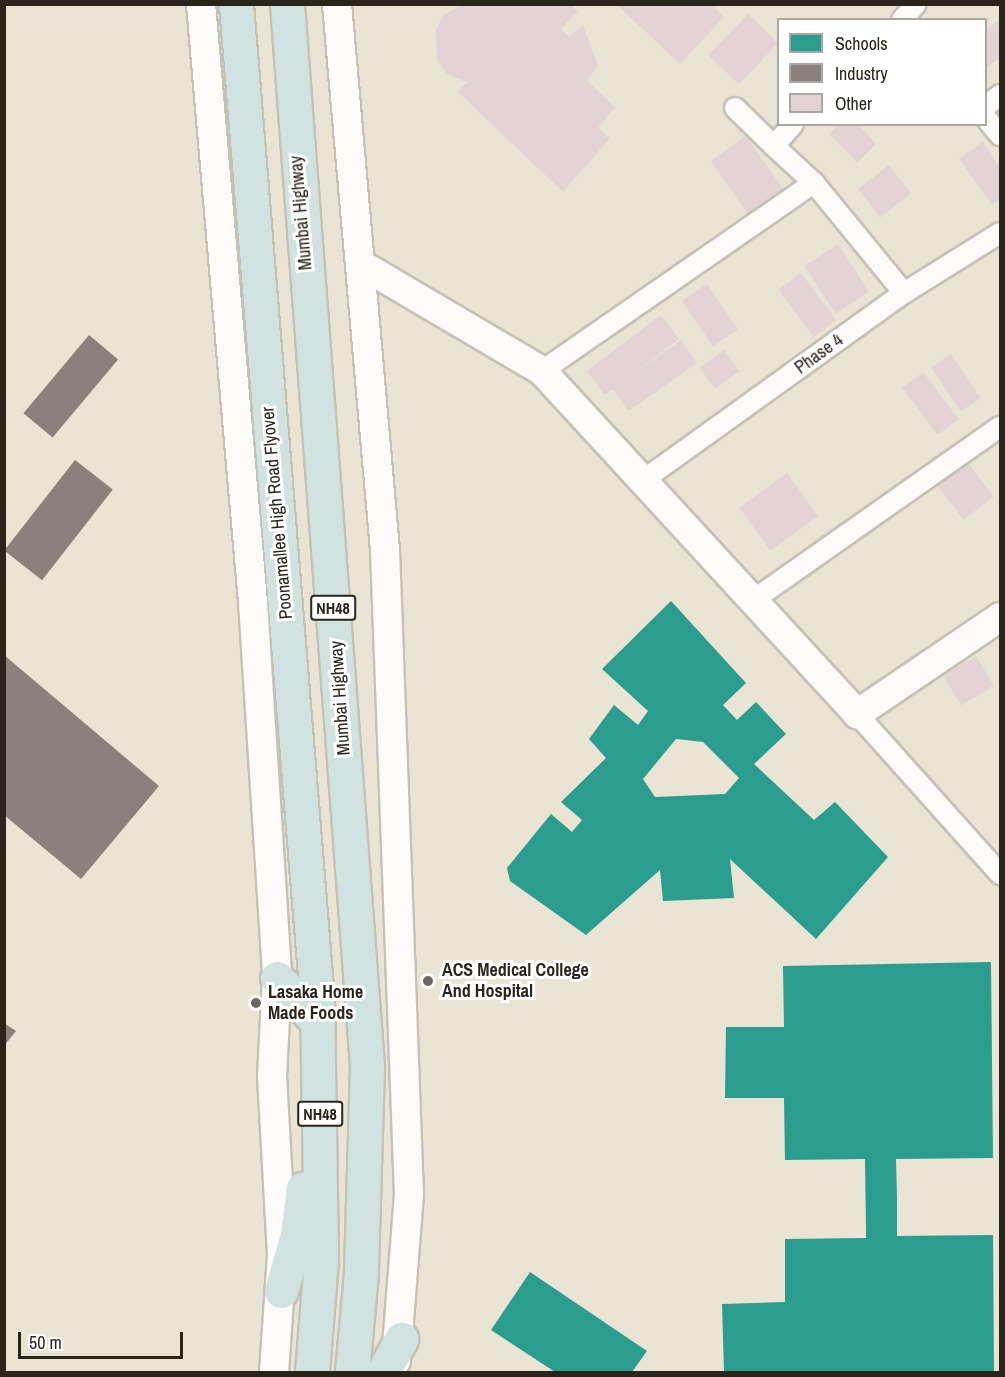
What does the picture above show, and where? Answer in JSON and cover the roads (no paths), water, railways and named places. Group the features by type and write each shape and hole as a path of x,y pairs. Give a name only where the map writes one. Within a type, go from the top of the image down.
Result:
{"highway":[{"name":"Poonamallee High Road Flyover","path":"236,4 317,1022"},
{"path":"266,4 300,197"},
{"name":"Mumbai Highway","path":"287,4 367,1066 363,1212 352,1372"},
{"path":"277,978 317,1022"},
{"name":"NH48","path":"312,1372 321,1206 317,1022"},
{"path":"281,1291 297,1235 308,1146 320,1098"},
{"path":"383,1372 401,1339"}],"street":[{"path":"201,4 253,602 277,978 272,1034 281,1291 274,1372"},
{"path":"337,4 362,265 385,550 408,1101 401,1339 394,1372"},
{"path":"904,18 916,4"},
{"path":"987,105 1000,95"},
{"path":"735,108 814,183 904,293"},
{"path":"987,119 1000,135"},
{"path":"774,146 791,126"},
{"path":"542,371 814,183"},
{"name":"Phase 4","path":"642,481 904,293 1000,233"},
{"path":"362,265 542,371 857,714 1000,874"},
{"path":"752,601 1000,427"},
{"path":"857,714 1000,616"}],"place":[{"name":"ACS Medical College And Hospital","path":"428,981"},
{"name":"Lasaka Home Made Foods","path":"256,1003"}]}
